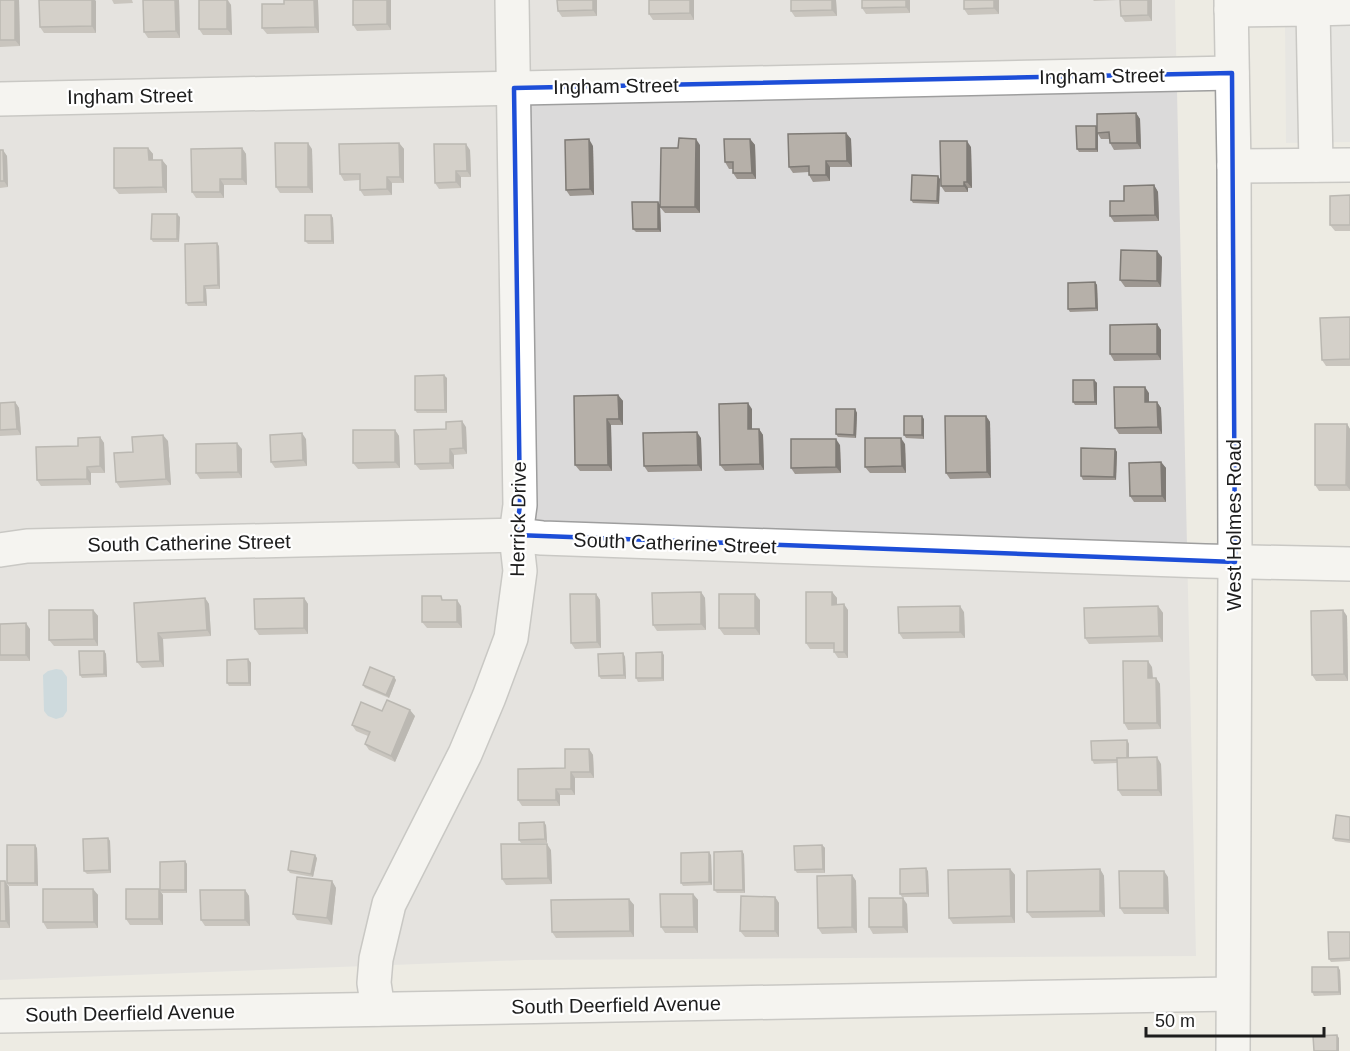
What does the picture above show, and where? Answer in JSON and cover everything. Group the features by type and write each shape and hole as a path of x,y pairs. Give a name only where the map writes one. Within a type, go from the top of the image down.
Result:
{"street":[{"name":"Herrick Drive","path":"378,1009 375,983 376,959 389,904 465,754 512,638 520,571 516,535 520,505 512,0"},
{"path":"1231,5 1313,9 1350,8"},
{"name":"West Holmes Road","path":"1231,5 1234,166 1235,562 1233,1051"},
{"path":"1313,9 1316,165"},
{"name":"Ingham Street","path":"0,99 1232,73"},
{"path":"1234,166 1350,165"},
{"name":"South Catherine Street","path":"0,550 27,546 516,535 542,538 1350,564"},
{"name":"South Deerfield Avenue","path":"0,1016 1232,994"}],"highlighted area":[{"path":"1232,73 1235,562 516,535 520,505 514,88"}],"shaded area":[{"path":"0,0 1175,0 1196,956 525,960 0,980"},
{"path":"1350,25 1350,142 1286,143 1285,26"}],"water":[{"path":"56,669 62,670 67,677 67,711 63,717 56,719 48,716 44,711 43,675"}],"building":[{"path":"0,0 15,0 15,40 0,40"},
{"path":"39,0 92,0 92,26 40,27"},
{"path":"143,0 175,0 176,31 144,32"},
{"path":"199,0 227,0 227,29 199,29"},
{"path":"284,0 314,0 315,27 262,28 262,4 284,4"},
{"path":"353,0 387,0 387,24 353,25"},
{"path":"557,0 593,0 593,10 558,11"},
{"path":"649,0 690,0 690,13 649,14"},
{"path":"791,0 832,0 832,10 791,11"},
{"path":"862,0 906,0 906,7 862,8"},
{"path":"964,0 994,0 994,8 964,9"},
{"path":"1120,0 1148,0 1148,15 1121,16"},
{"path":"1136,113 1137,143 1110,143 1109,132 1097,133 1097,114"},
{"path":"1076,126 1096,126 1096,149 1077,149"},
{"path":"846,133 847,161 826,161 826,175 809,175 809,166 789,167 788,134"},
{"path":"679,138 696,139 695,207 660,207 661,148 678,148"},
{"path":"589,139 590,189 566,190 565,140"},
{"path":"724,139 750,139 752,173 733,173 733,162 725,162"},
{"path":"940,141 967,141 967,182 964,182 964,186 941,186"},
{"path":"275,143 308,143 308,187 276,187"},
{"path":"399,143 400,177 387,177 387,189 360,190 360,174 340,174 339,144"},
{"path":"434,144 466,144 467,171 456,171 456,182 435,183"},
{"path":"114,148 148,148 149,160 162,160 163,187 114,188"},
{"path":"242,148 242,179 220,179 220,192 192,192 191,149"},
{"path":"0,150 3,150 4,181 0,181"},
{"path":"912,175 938,176 937,201 911,200"},
{"path":"1154,185 1155,215 1110,216 1110,201 1124,201 1124,186"},
{"path":"1350,195 1350,225 1330,225 1330,196"},
{"path":"632,202 658,202 658,229 633,229"},
{"path":"152,214 177,214 177,239 151,239"},
{"path":"305,215 331,215 332,241 305,241"},
{"path":"217,243 218,285 204,286 204,302 186,303 185,244"},
{"path":"1121,250 1157,251 1157,281 1120,280"},
{"path":"1095,282 1096,308 1068,309 1068,283"},
{"path":"1350,317 1350,359 1322,360 1320,318"},
{"path":"1157,324 1157,354 1110,354 1110,325"},
{"path":"444,375 445,410 415,410 415,376"},
{"path":"1073,380 1094,380 1095,402 1073,402"},
{"path":"1114,387 1145,387 1145,402 1157,402 1158,427 1115,428"},
{"path":"618,395 619,419 607,419 608,465 575,465 574,396"},
{"path":"15,402 17,429 0,430 0,403"},
{"path":"748,403 748,429 759,429 760,464 720,465 719,404"},
{"path":"836,409 855,409 854,435 836,434"},
{"path":"904,416 922,416 922,435 904,435"},
{"path":"945,416 986,416 987,472 946,473"},
{"path":"462,421 463,448 450,449 450,463 415,464 414,430 446,429 446,422"},
{"path":"1315,424 1347,424 1346,485 1315,485"},
{"path":"353,430 395,430 395,462 353,463"},
{"path":"697,432 698,465 644,466 643,433"},
{"path":"302,433 303,460 271,462 270,435"},
{"path":"163,435 166,479 116,482 114,453 133,452 132,437"},
{"path":"100,437 100,466 87,467 87,479 37,480 36,447 78,446 78,438"},
{"path":"865,438 901,438 902,466 865,467"},
{"path":"791,439 836,439 836,467 791,468"},
{"path":"237,443 238,472 196,473 196,444"},
{"path":"1081,448 1115,449 1114,477 1081,476"},
{"path":"1161,462 1162,496 1130,496 1129,463"},
{"path":"701,592 701,624 653,625 652,593"},
{"path":"806,592 832,592 832,605 844,604 844,652 834,652 834,643 806,643"},
{"path":"570,594 596,594 597,642 571,643"},
{"path":"719,594 755,594 755,628 719,628"},
{"path":"422,596 441,596 442,600 457,600 457,622 422,622"},
{"path":"205,598 207,630 158,633 160,661 137,662 134,603"},
{"path":"304,598 304,628 255,629 254,599"},
{"path":"960,606 960,632 899,633 898,607"},
{"path":"1158,606 1159,636 1085,638 1084,608"},
{"path":"49,610 93,610 94,639 49,640"},
{"path":"1343,610 1344,674 1312,675 1311,611"},
{"path":"26,623 26,655 0,655 0,624"},
{"path":"79,651 104,651 104,674 80,675"},
{"path":"662,652 662,678 636,678 636,653"},
{"path":"623,653 624,675 599,676 598,654"},
{"path":"248,659 249,683 227,683 227,660"},
{"path":"1123,661 1148,661 1148,678 1156,678 1157,723 1124,723"},
{"path":"370,667 394,677 386,695 363,685"},
{"path":"387,700 410,710 391,756 365,744 370,732 352,725 361,702 382,711"},
{"path":"1127,740 1127,758 1092,760 1091,741"},
{"path":"565,749 589,749 590,772 571,772 571,789 556,789 556,800 518,800 518,769 565,768"},
{"path":"1157,757 1158,790 1118,790 1117,758"},
{"path":"1336,815 1350,817 1350,840 1333,838"},
{"path":"544,822 545,839 519,840 519,823"},
{"path":"108,838 109,870 84,871 83,839"},
{"path":"501,844 547,844 548,878 502,879"},
{"path":"7,845 35,845 35,883 7,883"},
{"path":"822,845 823,869 795,870 794,846"},
{"path":"291,851 315,855 311,874 288,870"},
{"path":"742,851 743,890 714,890 714,852"},
{"path":"709,852 709,882 681,883 681,853"},
{"path":"185,861 185,890 160,890 160,862"},
{"path":"926,868 927,893 900,894 900,869"},
{"path":"1010,869 1011,916 949,918 948,870"},
{"path":"1100,869 1100,911 1027,912 1027,871"},
{"path":"1119,871 1164,871 1164,908 1120,908"},
{"path":"852,875 852,927 818,928 817,876"},
{"path":"297,877 332,881 327,918 293,914"},
{"path":"0,881 5,881 6,921 0,921"},
{"path":"43,889 93,889 94,922 43,922"},
{"path":"126,889 159,889 159,919 126,919"},
{"path":"200,890 245,890 245,920 201,920"},
{"path":"660,894 693,894 694,927 661,927"},
{"path":"741,896 775,897 775,931 740,931"},
{"path":"869,898 903,898 903,927 869,927"},
{"path":"629,899 630,931 552,932 551,900"},
{"path":"1328,932 1350,932 1350,958 1329,959"},
{"path":"1312,967 1338,967 1339,992 1312,992"},
{"path":"1337,1035 1337,1051 1314,1051 1313,1036"}]}
